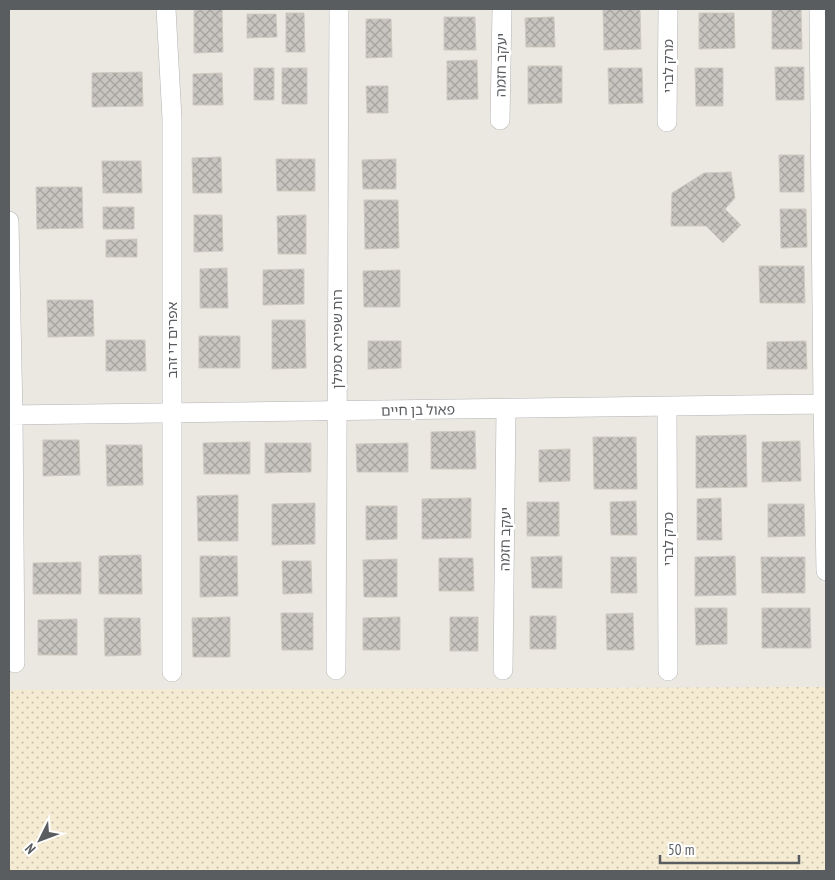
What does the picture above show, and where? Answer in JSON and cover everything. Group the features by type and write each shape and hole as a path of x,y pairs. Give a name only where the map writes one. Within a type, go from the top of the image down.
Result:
{"street":[{"name":"אפרים די זהב","path":"166,9 172,119 172,672"},
{"name":"רות שפירא סמילן","path":"336,670 338,9"},
{"name":"יעקב חזמה","path":"500,120 502,9"},
{"name":"מרק לברי","path":"667,122 668,9"},
{"path":"820,9 826,571"},
{"path":"9,221 15,663"},
{"name":"פאול בן חיים","path":"11,415 824,404"},
{"name":"מרק לברי","path":"667,407 668,671"},
{"name":"יעקב חזמה","path":"502,670 506,408"}],"sand":[{"path":"826,687 826,871 9,871 9,690"}],"building":[{"path":"222,9 223,52 194,53 194,10"},
{"path":"603,9 640,9 641,49 604,50"},
{"path":"772,9 801,9 802,49 772,49"},
{"path":"286,13 304,13 305,52 286,52"},
{"path":"699,13 734,13 735,48 699,49"},
{"path":"247,14 276,14 277,37 247,38"},
{"path":"444,17 475,17 476,50 444,50"},
{"path":"554,17 555,47 526,47 525,18"},
{"path":"366,19 391,19 392,57 366,58"},
{"path":"477,60 478,99 447,100 447,61"},
{"path":"528,66 562,66 562,103 528,104"},
{"path":"775,67 804,67 804,100 776,100"},
{"path":"254,68 274,68 274,100 254,100"},
{"path":"282,68 307,68 307,104 282,104"},
{"path":"608,68 642,68 643,103 609,104"},
{"path":"695,68 723,68 723,106 696,106"},
{"path":"142,72 143,106 92,107 92,73"},
{"path":"222,73 223,105 193,105 193,74"},
{"path":"366,86 388,86 388,113 367,113"},
{"path":"779,155 804,155 804,192 780,192"},
{"path":"221,157 222,193 193,193 192,158"},
{"path":"276,159 315,159 315,191 277,191"},
{"path":"396,159 396,189 363,189 362,160"},
{"path":"102,161 141,161 142,193 103,193"},
{"path":"731,172 735,198 725,209 741,225 723,243 706,226 671,226 672,193 704,173"},
{"path":"36,187 82,187 83,228 37,229"},
{"path":"364,200 398,200 399,248 365,249"},
{"path":"103,207 134,207 134,229 103,229"},
{"path":"780,209 806,209 807,247 781,248"},
{"path":"194,215 222,215 223,251 194,252"},
{"path":"306,215 306,254 278,254 277,216"},
{"path":"137,239 137,257 106,257 106,240"},
{"path":"759,266 804,266 805,303 760,303"},
{"path":"227,268 228,308 200,308 200,269"},
{"path":"304,269 304,304 263,305 263,270"},
{"path":"400,270 400,307 364,307 363,271"},
{"path":"47,300 93,300 94,336 48,337"},
{"path":"272,320 305,320 306,368 272,369"},
{"path":"199,336 240,336 240,368 199,368"},
{"path":"106,340 145,340 146,371 106,371"},
{"path":"368,341 401,341 401,368 368,369"},
{"path":"806,341 807,369 767,369 767,342"},
{"path":"475,431 476,469 431,469 431,432"},
{"path":"746,435 747,487 696,488 696,436"},
{"path":"593,437 636,437 637,489 594,489"},
{"path":"43,440 79,440 80,475 43,476"},
{"path":"800,441 801,481 762,482 762,442"},
{"path":"250,442 250,474 204,474 203,443"},
{"path":"265,443 311,443 311,472 265,473"},
{"path":"408,443 408,472 357,472 356,444"},
{"path":"106,445 142,445 143,485 107,486"},
{"path":"570,449 570,481 539,482 539,450"},
{"path":"238,495 238,541 198,541 197,496"},
{"path":"471,498 471,538 422,539 422,499"},
{"path":"721,498 722,540 697,540 697,499"},
{"path":"636,501 637,535 611,535 610,502"},
{"path":"527,502 559,502 559,536 527,536"},
{"path":"315,503 315,544 272,545 272,504"},
{"path":"768,504 804,504 805,536 768,537"},
{"path":"366,506 397,506 397,539 366,540"},
{"path":"141,555 142,594 99,594 99,556"},
{"path":"200,556 237,556 238,596 200,597"},
{"path":"562,556 562,588 532,588 531,557"},
{"path":"735,556 736,595 695,596 695,557"},
{"path":"611,557 636,557 637,593 611,593"},
{"path":"761,557 805,557 805,593 762,593"},
{"path":"439,558 473,558 474,591 439,591"},
{"path":"397,559 397,597 364,597 363,560"},
{"path":"282,561 311,561 312,593 283,594"},
{"path":"81,562 81,594 33,594 33,563"},
{"path":"695,608 727,608 727,644 696,645"},
{"path":"762,608 810,608 811,648 762,648"},
{"path":"281,613 313,613 313,650 282,650"},
{"path":"633,613 634,650 607,650 606,614"},
{"path":"530,616 556,616 556,649 530,649"},
{"path":"230,617 230,657 193,657 192,618"},
{"path":"400,617 400,650 363,650 363,618"},
{"path":"450,617 478,617 478,651 450,651"},
{"path":"104,618 140,618 141,655 105,656"},
{"path":"77,619 77,655 38,655 38,620"}]}
